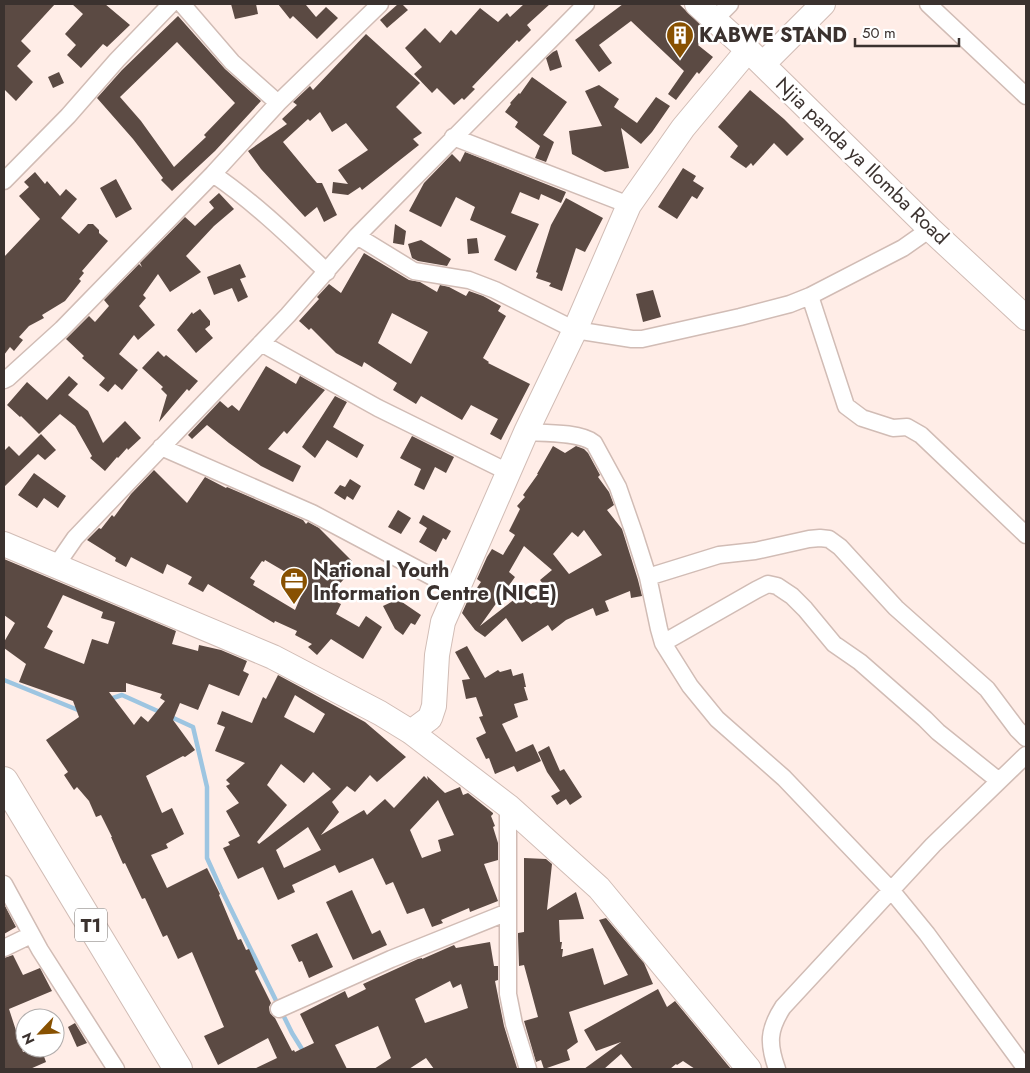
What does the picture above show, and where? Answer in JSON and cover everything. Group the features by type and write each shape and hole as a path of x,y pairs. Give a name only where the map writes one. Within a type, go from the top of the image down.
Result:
{"highway":[{"name":"T1","path":"4,781 178,1069"}],"main road":[{"name":"Njia panda ya Ilomba Road","path":"697,4 722,12 756,57 930,229 1025,315"},
{"path":"411,732 430,718 434,706 439,638 443,622 508,472 575,330 629,205 683,128 756,57 823,4"},
{"path":"4,544 273,658 380,713 411,732 508,806 599,888 749,1069"}],"street":[{"path":"4,181 68,116 117,60 171,4"},
{"path":"182,4 232,62 278,103"},
{"path":"4,380 62,329 213,174 278,103 380,4"},
{"path":"55,567 75,538 261,343 327,272 357,236 586,4"},
{"path":"928,4 1026,96"},
{"path":"453,137 629,205"},
{"path":"213,174 237,190 327,272"},
{"path":"357,236 414,271 469,280 495,290 575,330 632,340 740,317 790,304 810,296 903,248 930,229"},
{"path":"810,296 842,400 846,406 862,418 893,428 907,427 922,435 1026,535"},
{"path":"261,343 378,408 508,472"},
{"path":"526,432 581,437 594,443 618,487 648,577 658,629 663,643 703,705 784,778 892,890 927,934 1026,1069"},
{"path":"162,447 312,513 457,590"},
{"path":"648,577 719,555 755,551 809,539 829,539 840,547 896,608 987,689 1026,738"},
{"path":"663,643 756,590 768,584 777,586 792,596 805,609 834,644 860,662 938,732 999,781"},
{"path":"777,1069 772,1053 770,1036 776,1018 783,1007 933,845 1026,756"},
{"path":"508,806 510,1005 528,1069"},
{"path":"4,884 31,935 116,1069"},
{"path":"279,1009 391,959 508,912"},
{"path":"4,948 31,935"}],"building":[{"path":"4,4 55,4 21,41 31,51 17,66 33,82 16,101 4,89"},
{"path":"72,4 105,4 130,25 107,47 103,44 81,68 67,55 76,45 65,34 83,14"},
{"path":"231,4 256,4 258,14 235,19"},
{"path":"278,4 307,4 316,17 326,7 338,18 317,39 293,16 290,19"},
{"path":"398,4 402,4 408,10 387,28 380,20"},
{"path":"524,4 550,4 527,25 531,30 519,42 517,40 472,87 475,89 464,100 462,98 454,105 437,88 432,93 414,74 422,67 405,48 425,28 440,43 451,30 456,35 480,8 498,22 507,13 510,17"},
{"path":"623,4 679,4 708,32 698,45 713,57 699,74 697,72 676,100 668,94 684,71 631,21 599,45 612,63 599,72 575,40"},
{"path":"178,16 225,69 261,101 215,151 172,191 161,180 163,178 133,139 97,98 122,70","holes":["177,42 235,103 204,135 206,137 174,167 141,121 120,97"]},
{"path":"366,34 420,83 396,107 422,133 413,139 419,145 362,190 360,187 348,195 332,193 333,182 348,184 338,170 368,150 346,123 332,132 320,112 310,121 308,119 283,142 317,183 322,183 337,215 324,222 317,207 305,217 261,169 248,151 287,124 282,119 297,105 293,102 310,86 313,90"},
{"path":"557,50 562,67 550,71 546,58"},
{"path":"59,72 64,83 53,88 48,77"},
{"path":"532,77 567,102 543,135 554,142 546,162 535,158 540,146 515,127 518,122 505,112 510,103 520,94"},
{"path":"599,85 619,99 614,107 637,123 656,97 670,106 641,144 621,128 629,168 605,172 572,154 569,131 602,126 585,91"},
{"path":"750,90 804,139 787,156 774,143 753,166 751,163 746,168 730,157 738,146 718,127"},
{"path":"465,152 566,192 561,203 541,194 539,200 520,192 511,213 539,224 516,271 494,260 506,236 470,220 475,207 456,197 441,227 409,211 424,183 452,154 460,162"},
{"path":"683,168 696,176 693,181 704,188 697,199 692,196 677,219 658,207"},
{"path":"35,172 45,184 47,181 60,196 66,189 77,199 61,218 79,234 88,224 93,224 108,241 82,271 84,273 79,279 81,281 65,301 42,315 44,318 29,326 19,337 23,340 14,351 10,347 4,355 4,257 40,219 19,196 29,187 24,182"},
{"path":"116,179 132,209 116,218 100,188"},
{"path":"219,193 234,209 214,226 186,256 201,272 170,292 158,274 143,295 146,298 139,306 155,325 138,340 134,335 119,354 138,370 122,390 115,384 108,392 99,385 105,378 82,358 84,356 66,339 89,316 95,322 109,306 104,300 139,264 142,267 140,263 185,217 195,226 214,208 209,202"},
{"path":"566,198 603,218 585,252 576,248 562,291 549,286 551,283 536,278 538,273 536,272 551,225"},
{"path":"395,224 406,231 404,245 393,243"},
{"path":"477,238 479,253 468,254 467,239"},
{"path":"421,240 451,259 447,266 418,261 412,258 408,244"},
{"path":"364,253 409,280 420,282 437,292 440,285 449,287 466,296 469,291 501,306 498,311 506,316 483,358 488,363 530,384 501,440 490,434 498,419 471,405 462,420 421,396 416,404 393,390 397,383 364,362 362,367 336,353 311,328 309,330 299,321 319,299 317,297 329,284 341,293","holes":["392,313 428,332 411,364 378,343"]},
{"path":"240,264 246,277 240,279 248,297 238,302 232,288 214,295 207,277"},
{"path":"653,290 661,317 643,322 636,294"},
{"path":"200,309 210,321 210,325 205,329 213,338 196,353 177,330 192,312 193,314"},
{"path":"158,351 164,357 166,355 198,381 189,391 187,389 159,422 167,395 161,389 163,387 142,368"},
{"path":"266,366 296,384 300,376 325,390 287,434 284,431 268,449 301,466 293,482 261,466 207,425 192,439 188,435 220,401 228,408 232,405 239,411"},
{"path":"69,376 78,384 68,395 88,411 103,443 125,421 141,438 117,457 105,471 90,458 92,456 75,426 60,414 39,434 7,405 27,382 47,400"},
{"path":"335,396 347,402 333,427 364,445 357,458 327,440 315,458 302,447"},
{"path":"41,434 56,450 45,460 38,454 4,487 4,451 9,446 19,456"},
{"path":"412,436 454,457 446,473 435,467 424,490 414,485 421,469 400,458"},
{"path":"553,446 565,453 576,446 588,453 600,475 598,477 609,492 614,505 607,510 622,529 642,596 631,598 630,591 605,601 609,611 596,616 593,608 566,620 552,631 548,625 522,642 506,618 485,637 475,630 462,613 481,582 477,579 492,549 503,555 515,535 509,531 520,509 517,506 525,497 523,495","holes":["584,530 602,555 569,574 553,554 572,532 578,537","524,546 552,570 540,580 548,591 531,604 520,595 480,626 515,577 509,572"]},
{"path":"154,470 187,503 205,477 226,488 303,520 306,524 308,522 319,528 352,561 348,566 352,570 327,598 341,604 336,614 359,627 366,616 382,627 363,659 331,639 317,655 308,647 312,644 295,635 297,631 275,621 274,623 208,584 203,592 188,584 192,577 167,564 163,574 131,557 126,567 115,561 116,558 87,540 99,528 101,529 112,515 114,517 131,494","holes":["265,560 306,584 295,610 253,585 255,581 250,578 262,561 264,562"]},
{"path":"34,473 66,496 58,508 44,498 37,508 18,495"},
{"path":"350,479 361,486 353,500 347,496 345,500 334,493 340,485 345,487"},
{"path":"398,510 411,518 401,534 388,527"},
{"path":"423,515 451,531 446,540 443,538 436,552 419,542 427,528 419,523"},
{"path":"4,559 176,631 172,644 198,651 199,645 221,650 247,661 243,671 249,674 239,696 209,684 198,710 180,703 173,720 195,750 146,776 162,813 172,808 184,834 166,844 168,848 151,855 167,888 207,868 220,894 238,940 241,939 246,950 249,949 258,969 255,971 271,1003 269,1007 270,1013 275,1018 292,1051 294,1050 295,1052 314,1043 300,1014 345,991 348,998 366,989 363,984 454,945 456,948 490,942 494,966 498,966 498,980 495,981 504,1026 517,1068 434,1069 426,1058 409,1069 374,1069 391,1058 378,1026 335,1045 347,1069 254,1069 277,1058 268,1038 218,1065 204,1036 224,1027 192,952 178,959 167,935 163,937 145,898 142,899 125,863 123,864 101,815 96,817 89,801 77,787 74,790 64,775 68,772 46,740 79,717 73,701 19,682 26,664 4,648 4,642 15,623 4,615","holes":["63,595 103,612 101,618 115,622 108,644 92,639 84,664 44,648 53,631 47,627","126,683 162,694 160,698 165,701 148,722 141,716 134,725 109,692 126,692","450,981 453,988 461,984 468,1008 425,1023 415,999"]},
{"path":"400,598 402,602 421,615 415,625 411,623 403,635 395,629 383,606"},
{"path":"467,646 485,678 498,670 500,672 511,669 513,676 523,673 526,687 524,687 528,700 514,704 518,717 502,724 516,752 533,744 541,761 517,772 514,766 495,774 489,758 486,759 476,738 486,733 479,717 483,716 476,697 466,699 462,680 470,679 455,652"},
{"path":"278,675 365,722 406,757 377,782 370,775 355,792 347,786 332,802 339,812 321,835 364,810 367,815 385,799 394,808 424,776 428,780 427,776 445,793 460,787 463,795 468,793 493,813 491,816 498,843 498,860 484,864 498,901 470,912 469,908 441,920 443,923 432,927 424,908 407,914 393,882 386,885 373,858 339,873 335,865 292,885 295,892 278,900 263,867 238,879 223,848 230,845 228,842 240,836 226,811 239,803 226,786 230,784 226,780 245,763 215,751 225,727 217,724 222,711 252,723 263,697 266,699","holes":["295,695 325,714 314,733 284,717","281,764 304,783 313,772 331,789 259,844 257,842 287,805 267,785","438,800 454,835 438,840 441,851 422,858 410,830","308,827 321,850 284,868 276,850"]},
{"path":"549,746 560,771 564,769 582,797 570,805 566,799 557,805 551,796 560,791 547,772 538,752"},
{"path":"524,858 546,859 552,864 547,910 576,892 584,919 559,920 560,942 562,942 561,949 563,949 562,957 593,948 604,985 628,975 599,920 606,918 644,963 653,984 569,1012 578,1042 567,1050 570,1060 544,1069 541,1060 536,1062 524,1021 538,1017 524,965 519,966 518,933 524,932"},
{"path":"352,890 372,934 380,930 387,945 353,960 326,902"},
{"path":"4,904 16,927 4,934"},
{"path":"317,933 333,967 309,978 302,961 299,962 291,945"},
{"path":"13,955 23,975 40,968 52,991 9,1009 15,1027 15,1058 45,1058 46,1062 30,1069 4,1069 4,958"},
{"path":"658,989 667,1007 675,1001 731,1069 695,1069 683,1061 670,1069 633,1069 621,1054 604,1069 584,1069 621,1042 596,1051 584,1030"},
{"path":"75,1023 87,1043 77,1047 68,1027"}],"waterway":[{"path":"4,680 78,710 81,709"},
{"path":"110,699 122,695 162,713"},
{"path":"169,716 193,727 207,787 207,858 292,1033 305,1054"}],"place":[{"name":"KABWE STAND","path":"680,59"},
{"name":"National Youth Information Centre (NICE)","path":"294,605"}]}
